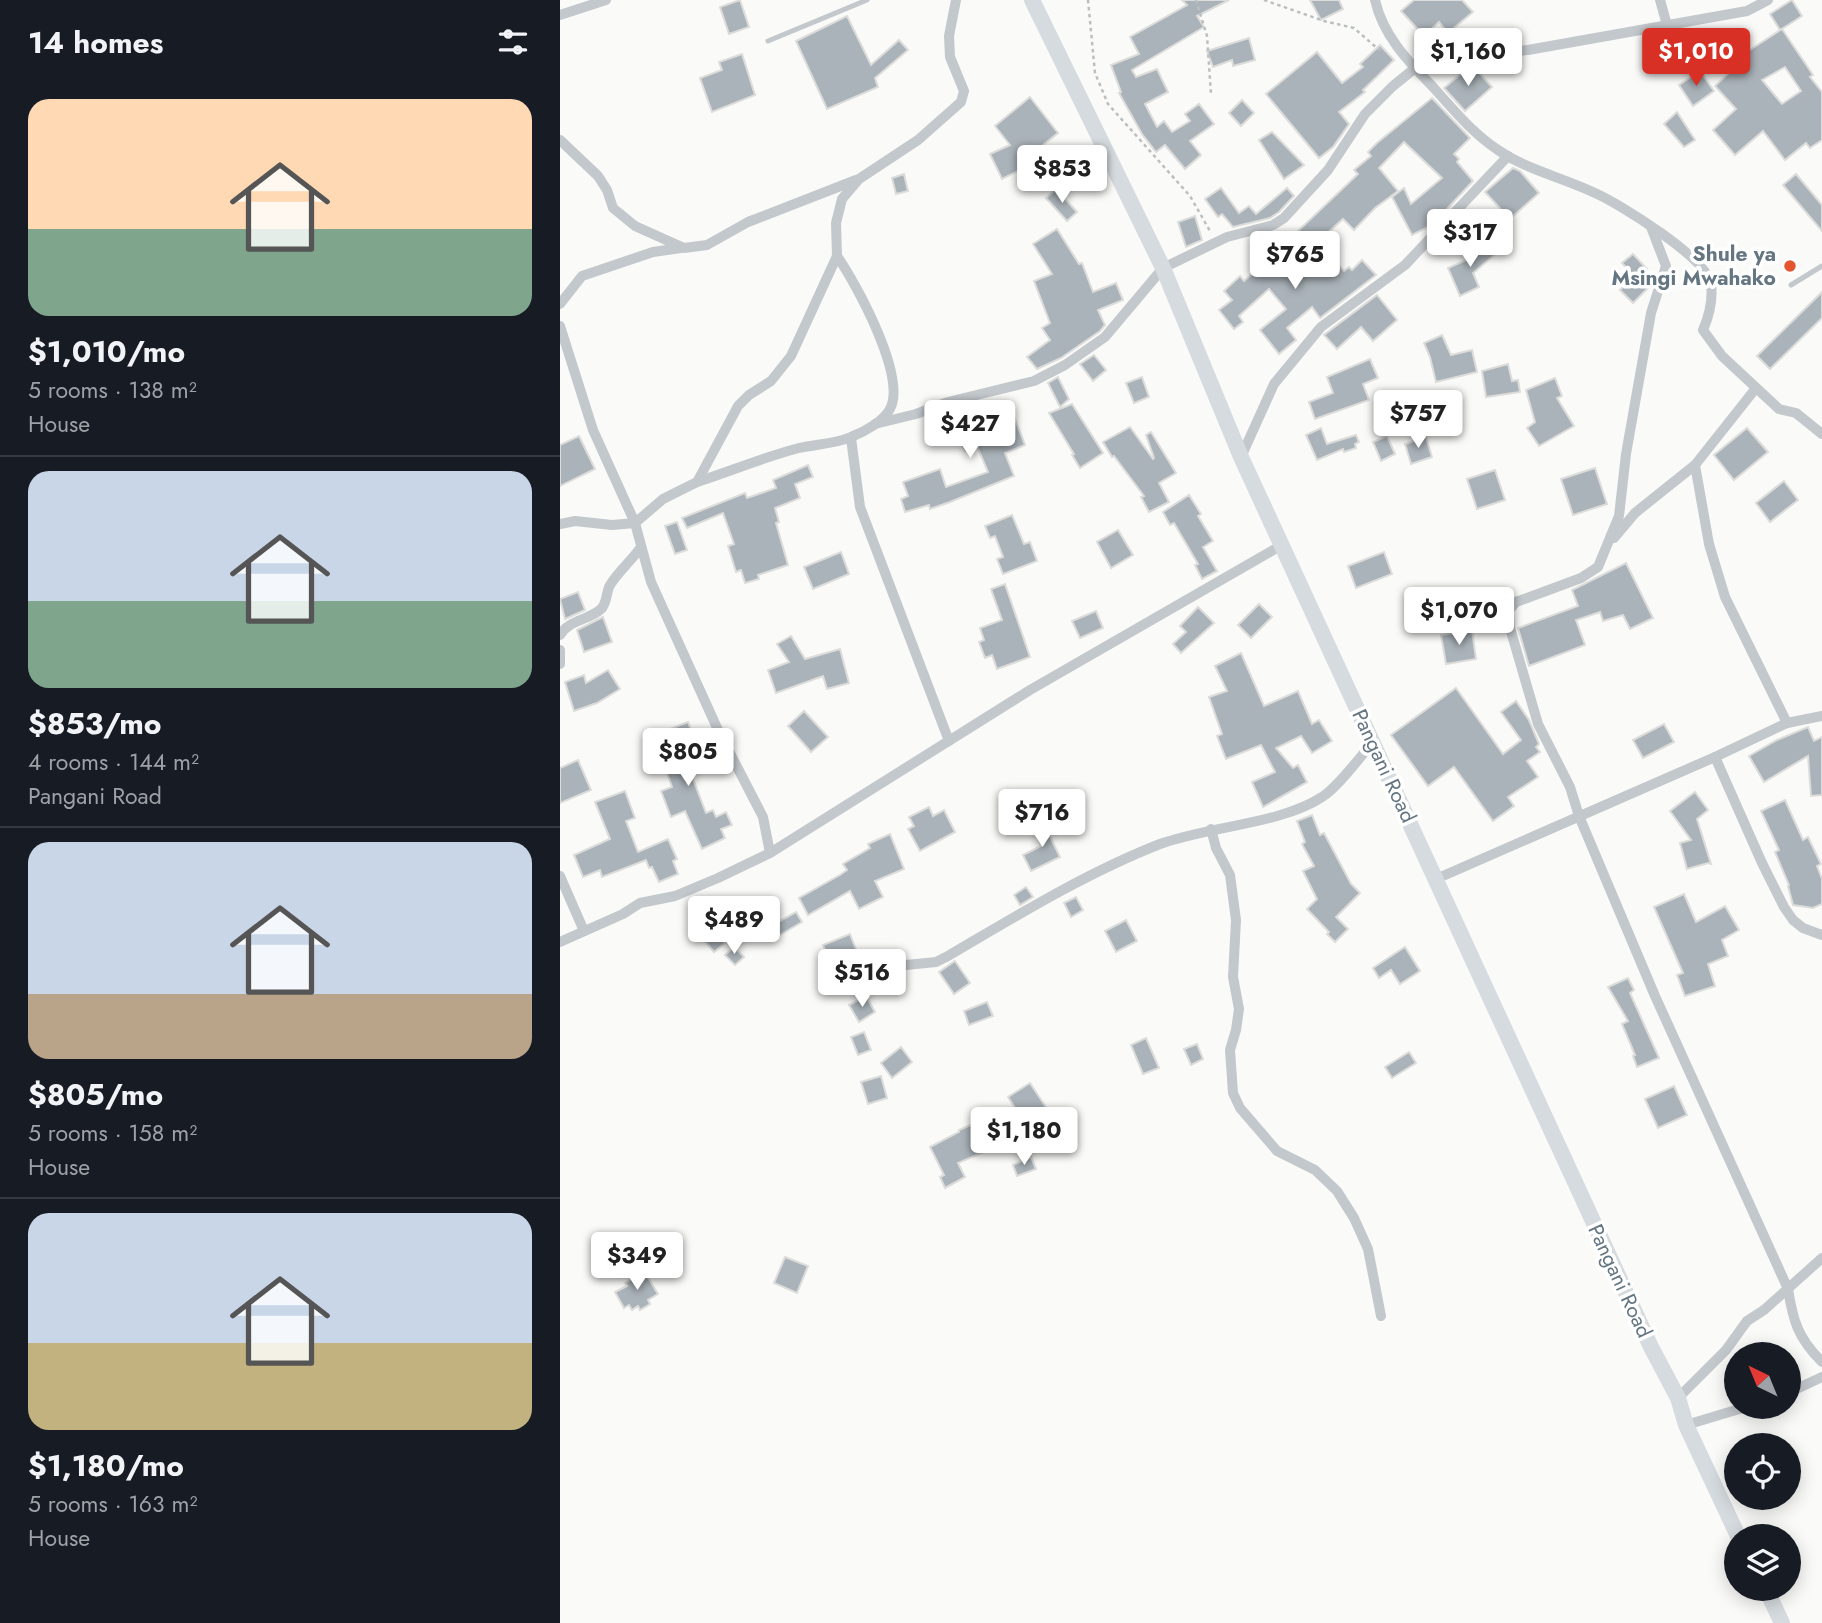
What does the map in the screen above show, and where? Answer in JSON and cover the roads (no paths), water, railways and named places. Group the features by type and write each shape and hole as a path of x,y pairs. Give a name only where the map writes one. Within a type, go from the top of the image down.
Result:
{"main road":[{"name":"Pangani Road","path":"1032,0 1163,268 1241,457 1645,1334 1678,1398 1686,1424 1731,1524"},
{"path":"1772,1601 1782,1623"}],"street":[{"path":"560,15 606,0"},
{"path":"560,304 582,276 653,252 707,245 748,222 859,178 918,139 961,102 964,91 950,57 949,36 957,0"},
{"path":"1375,0 1377,11 1398,49 1414,69 1454,113 1499,151 1561,180 1595,192 1694,258 1711,282 1710,315 1703,330 1722,356 1779,409 1796,412 1822,434"},
{"path":"1660,0 1667,25"},
{"path":"875,424 916,414 948,402 1034,381 1065,365 1105,337 1163,268 1227,237 1273,225 1284,218 1328,170 1365,114 1414,69 1490,53 1528,50 1747,10 1768,0"},
{"path":"560,140 598,176 607,190 613,208 635,226 684,248"},
{"path":"1241,457 1274,384 1321,327 1405,265 1508,156"},
{"path":"697,482 738,406 771,381 791,356 837,256 836,223 842,199 859,178"},
{"path":"1651,227 1665,266 1651,313 1626,454 1619,516 1598,567 1581,578 1516,602 1509,610 1510,628 1538,724 1570,787 1579,816 1655,996 1788,1289 1793,1322 1822,1362"},
{"path":"560,524 575,521 611,525 635,523 663,499 697,482 797,449 851,438 875,424 889,411 895,395 891,369 866,306 837,256"},
{"path":"560,326 593,430 635,523 651,583 692,674 763,817 770,852"},
{"path":"1608,546 1634,513 1695,465 1756,388"},
{"path":"851,438 860,507 949,741"},
{"path":"1695,465 1709,544 1726,597 1787,723"},
{"path":"560,942 623,914 640,903 676,896 770,852 1030,691 1282,545"},
{"path":"560,635 564,629 599,611 606,602 609,586 641,547"},
{"path":"560,650 560,664"},
{"path":"1436,879 1787,723 1822,716"},
{"path":"896,966 936,962 1115,863 1162,843 1294,811 1324,796 1373,742"},
{"path":"1715,757 1784,906 1793,920 1803,928 1822,934"},
{"path":"1211,829 1216,848 1230,875 1236,920 1233,977 1239,1009 1230,1050 1233,1093 1240,1108 1277,1152 1315,1170 1337,1191 1354,1218 1368,1249 1381,1316"},
{"path":"560,876 584,931"},
{"path":"1678,1398 1726,1350 1747,1321 1764,1310 1822,1258"},
{"path":"1801,1387 1822,1377"},
{"path":"1686,1424 1724,1413"}],"lane":[{"path":"768,41 867,0"},
{"path":"1791,285 1822,266"}],"place":[{"name":"Shule ya Msingi Mwahako","path":"1790,266"}]}
